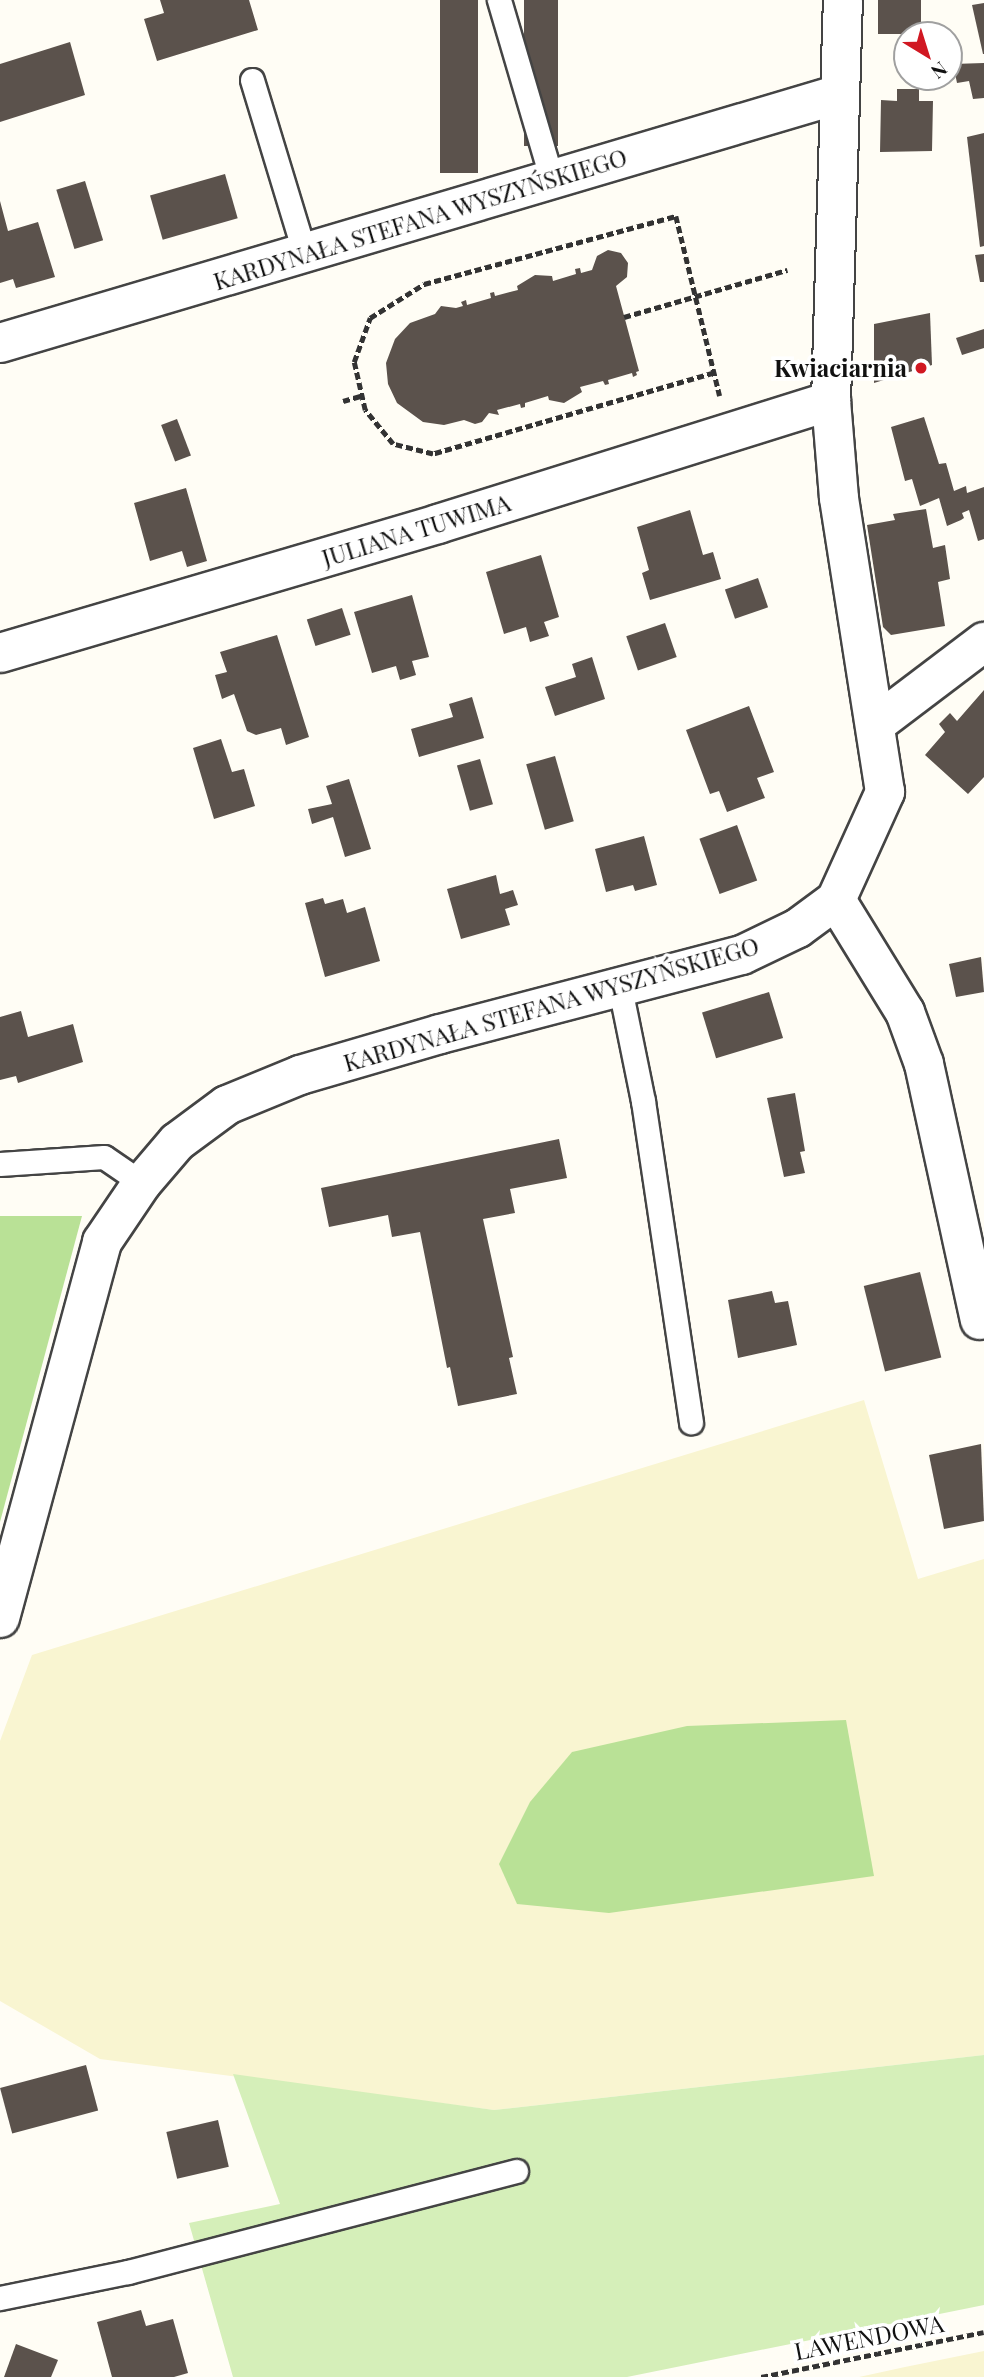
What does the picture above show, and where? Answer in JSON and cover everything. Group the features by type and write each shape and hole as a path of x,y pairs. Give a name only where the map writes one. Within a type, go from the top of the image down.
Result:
{"street":[{"name":"KARDYNAŁA STEFANA WYSZYŃSKIEGO","path":"0,1618 102,1242 142,1183 177,1142 227,1105 300,1075 742,955 798,928 836,900 885,792 839,498 831,401 843,0"},
{"name":"KARDYNAŁA STEFANA WYSZYŃSKIEGO","path":"0,343 840,94"},
{"name":"JULIANA TUWIMA","path":"0,653 438,524 831,401"},
{"path":"876,724 984,642"},
{"path":"836,900 905,1012 924,1064 980,1320"}],"lane":[{"path":"499,0 551,180"},
{"path":"253,80 305,254"},
{"path":"620,988 643,1101 691,1422"},
{"path":"0,1164 104,1157 142,1183"},
{"path":"0,2298 128,2272 516,2171"}],"path":[{"path":"714,373 433,454 393,444 365,410 354,362 370,318 424,285 676,216 694,297 714,373 720,399"},
{"path":"624,317 787,270"},
{"path":"343,401 361,396"},
{"name":"LAWENDOWA","path":"761,2377 984,2332"}],"shaded area":[{"path":"864,1400 918,1579 984,1559 984,2055 494,2110 100,2059 0,2001 0,1741 32,1655"},
{"path":"984,2351 984,2377 859,2377 905,2367"}],"green space":[{"path":"0,1216 82,1216 0,1522"},
{"path":"846,1720 874,1876 609,1913 517,1904 499,1864 530,1802 572,1752 687,1726"},
{"path":"984,2055 984,2305 627,2377 233,2377 189,2223 280,2204 233,2074 494,2110"}],"building":[{"path":"160,0 249,0 258,30 157,61 144,19 164,13"},
{"path":"440,0 478,0 478,173 440,173"},
{"path":"524,0 558,0 558,146 524,146"},
{"path":"878,0 921,0 921,21 893,21 893,34 878,34"},
{"path":"984,3 984,54 983,54 972,5"},
{"path":"70,42 85,95 0,122 0,64"},
{"path":"984,63 984,98 973,99 969,81 963,82 963,64"},
{"path":"897,91 919,91 919,101 933,101 932,151 880,152 881,100 897,101"},
{"path":"984,133 984,246 980,247 967,137"},
{"path":"225,174 238,218 163,240 150,195"},
{"path":"85,181 103,240 74,249 56,190"},
{"path":"0,201 8,231 38,222 55,277 16,288 13,279 0,283"},
{"path":"608,250 621,253 628,263 627,277 616,286 639,371 636,372 637,375 633,377 632,373 608,380 609,384 605,385 603,381 580,387 582,392 564,403 549,400 548,396 525,403 525,407 521,408 520,404 497,410 499,415 489,413 482,422 475,424 464,420 444,425 423,422 397,403 388,384 386,363 395,339 410,323 435,314 441,306 456,308 463,306 461,302 466,300 467,305 491,298 490,293 494,292 495,296 518,290 517,286 535,275 552,276 553,281 576,274 575,269 580,268 581,273 592,270 597,256"},
{"path":"984,254 984,282 980,282 975,255"},
{"path":"930,313 932,365 874,383 874,324"},
{"path":"984,329 984,348 962,355 956,338"},
{"path":"924,417 939,464 946,463 954,491 966,486 967,493 984,487 984,539 978,541 969,510 962,513 964,518 947,526 939,498 920,506 912,479 905,481 891,427"},
{"path":"177,419 191,455 175,462 161,425"},
{"path":"186,488 207,561 187,567 182,551 150,561 134,503"},
{"path":"926,509 933,548 945,545 950,579 938,582 945,626 891,635 883,627 867,525 895,520 893,514"},
{"path":"690,510 703,555 713,552 721,579 650,600 642,573 649,570 637,527"},
{"path":"541,555 559,617 544,622 549,636 530,642 526,627 504,634 486,572"},
{"path":"758,578 768,607 735,619 725,589"},
{"path":"412,595 429,657 412,661 416,675 400,680 396,666 372,673 354,612"},
{"path":"342,608 351,635 315,646 307,619"},
{"path":"665,623 677,657 638,670 626,636"},
{"path":"277,635 309,737 286,745 281,728 256,735 247,731 234,694 222,699 215,675 227,672 220,652"},
{"path":"592,657 605,699 555,716 545,687 576,677 572,664"},
{"path":"984,690 984,777 968,794 925,755 945,732 939,724 950,713 957,721"},
{"path":"472,697 484,738 419,757 411,729 453,717 449,704"},
{"path":"749,706 774,772 757,778 765,798 727,812 719,791 710,794 686,730"},
{"path":"221,739 232,772 244,769 255,806 214,819 193,748"},
{"path":"555,756 574,821 545,830 526,764"},
{"path":"480,759 493,804 470,811 457,766"},
{"path":"349,779 371,849 345,857 333,817 312,824 308,809 332,804 326,786"},
{"path":"737,825 757,880 720,894 699,839"},
{"path":"644,836 657,885 635,891 633,885 606,892 595,849"},
{"path":"496,875 500,894 513,890 518,905 505,909 510,925 461,939 447,889"},
{"path":"323,898 325,904 343,899 347,913 365,907 380,961 325,977 305,903"},
{"path":"981,957 984,992 956,997 949,964"},
{"path":"769,992 783,1038 716,1058 702,1012"},
{"path":"21,1011 28,1037 73,1024 83,1062 18,1083 16,1076 0,1080 0,1017"},
{"path":"795,1093 805,1151 800,1152 805,1173 784,1177 767,1098"},
{"path":"559,1139 567,1178 510,1189 515,1213 483,1219 513,1357 509,1358 517,1394 458,1406 450,1367 447,1368 420,1232 392,1237 388,1215 329,1227 321,1188"},
{"path":"920,1272 941,1357 885,1371 864,1286"},
{"path":"772,1291 775,1303 788,1301 797,1345 738,1358 728,1300"},
{"path":"981,1444 984,1521 944,1529 929,1455"},
{"path":"86,2065 98,2110 12,2133 0,2088"},
{"path":"218,2120 229,2167 177,2179 166,2132"},
{"path":"141,2310 146,2326 173,2319 188,2373 174,2377 112,2377 97,2322"},
{"path":"16,2344 58,2360 51,2377 4,2377"}],"place":[{"name":"Kwiaciarnia","path":"921,368"}]}
